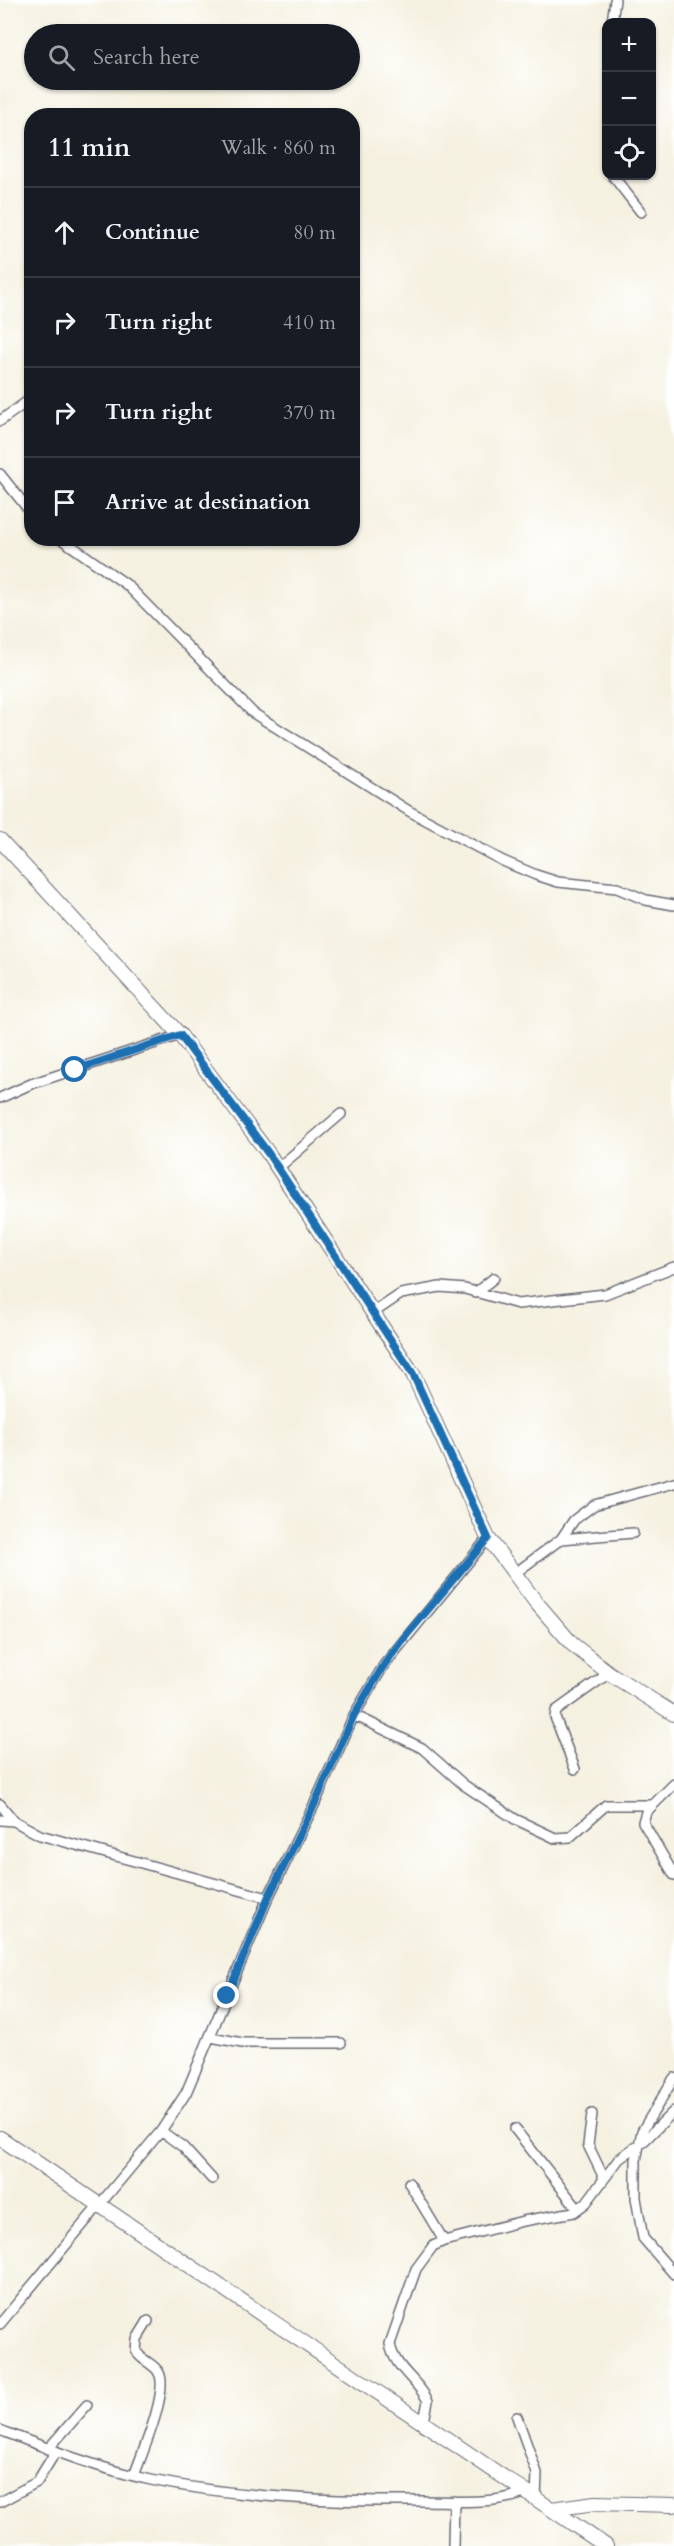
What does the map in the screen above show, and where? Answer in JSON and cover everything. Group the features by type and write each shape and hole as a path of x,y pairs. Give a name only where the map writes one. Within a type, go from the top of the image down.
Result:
{"street":[{"path":"613,18 615,0"},
{"path":"616,180 641,212"},
{"path":"0,421 24,404"},
{"path":"0,474 24,504"},
{"path":"71,546 127,585 253,712 409,811 503,861 558,882 617,888 646,900 674,905"},
{"path":"0,840 180,1035 278,1168 413,1374 488,1538 514,1574 572,1644 609,1673 674,1714"},
{"path":"0,1098 31,1084 180,1035"},
{"path":"278,1168 341,1114"},
{"path":"373,1313 401,1294 440,1287 518,1304 606,1294 674,1266"},
{"path":"475,1293 494,1278"},
{"path":"514,1574 561,1539 574,1520 594,1505 674,1483"},
{"path":"561,1539 633,1533"},
{"path":"0,2324 98,2203 161,2131 186,2093 268,1898 315,1803 354,1715 384,1665 404,1638 488,1538"},
{"path":"575,1769 558,1724 556,1711 609,1673"},
{"path":"354,1715 422,1748 464,1785 515,1819 555,1838 570,1837 606,1805 652,1805"},
{"path":"674,1784 646,1812 644,1822 674,1875"},
{"path":"0,1804 14,1821 40,1835 268,1898"},
{"path":"0,1820 14,1821"},
{"path":"211,2037 242,2043 341,2043"},
{"path":"674,2078 647,2121 638,2144 636,2160 636,2198 643,2238 674,2274"},
{"path":"423,2426 428,2401 391,2353 390,2344 416,2270 433,2246 444,2241 578,2209 586,2203 619,2159 645,2140 674,2111"},
{"path":"592,2114 588,2145 604,2178"},
{"path":"515,2129 578,2209"},
{"path":"161,2131 183,2146 212,2180"},
{"path":"0,2138 423,2426 606,2546"},
{"path":"409,2183 444,2241"},
{"path":"134,2476 155,2415 162,2384 157,2370 136,2351 137,2339 148,2321"},
{"path":"0,2502 37,2482 52,2450 87,2405"},
{"path":"517,2417 537,2473 531,2495"},
{"path":"0,2430 52,2450 134,2476 206,2489 303,2499 454,2500 531,2495"},
{"path":"453,2546 454,2500"},
{"path":"551,2509 595,2503 674,2505"}],"route":[{"path":"75,1070 120,1057 180,1035 268,1153 413,1374 488,1538 404,1638 384,1665 354,1715 315,1803 268,1898 227,1996"}]}
